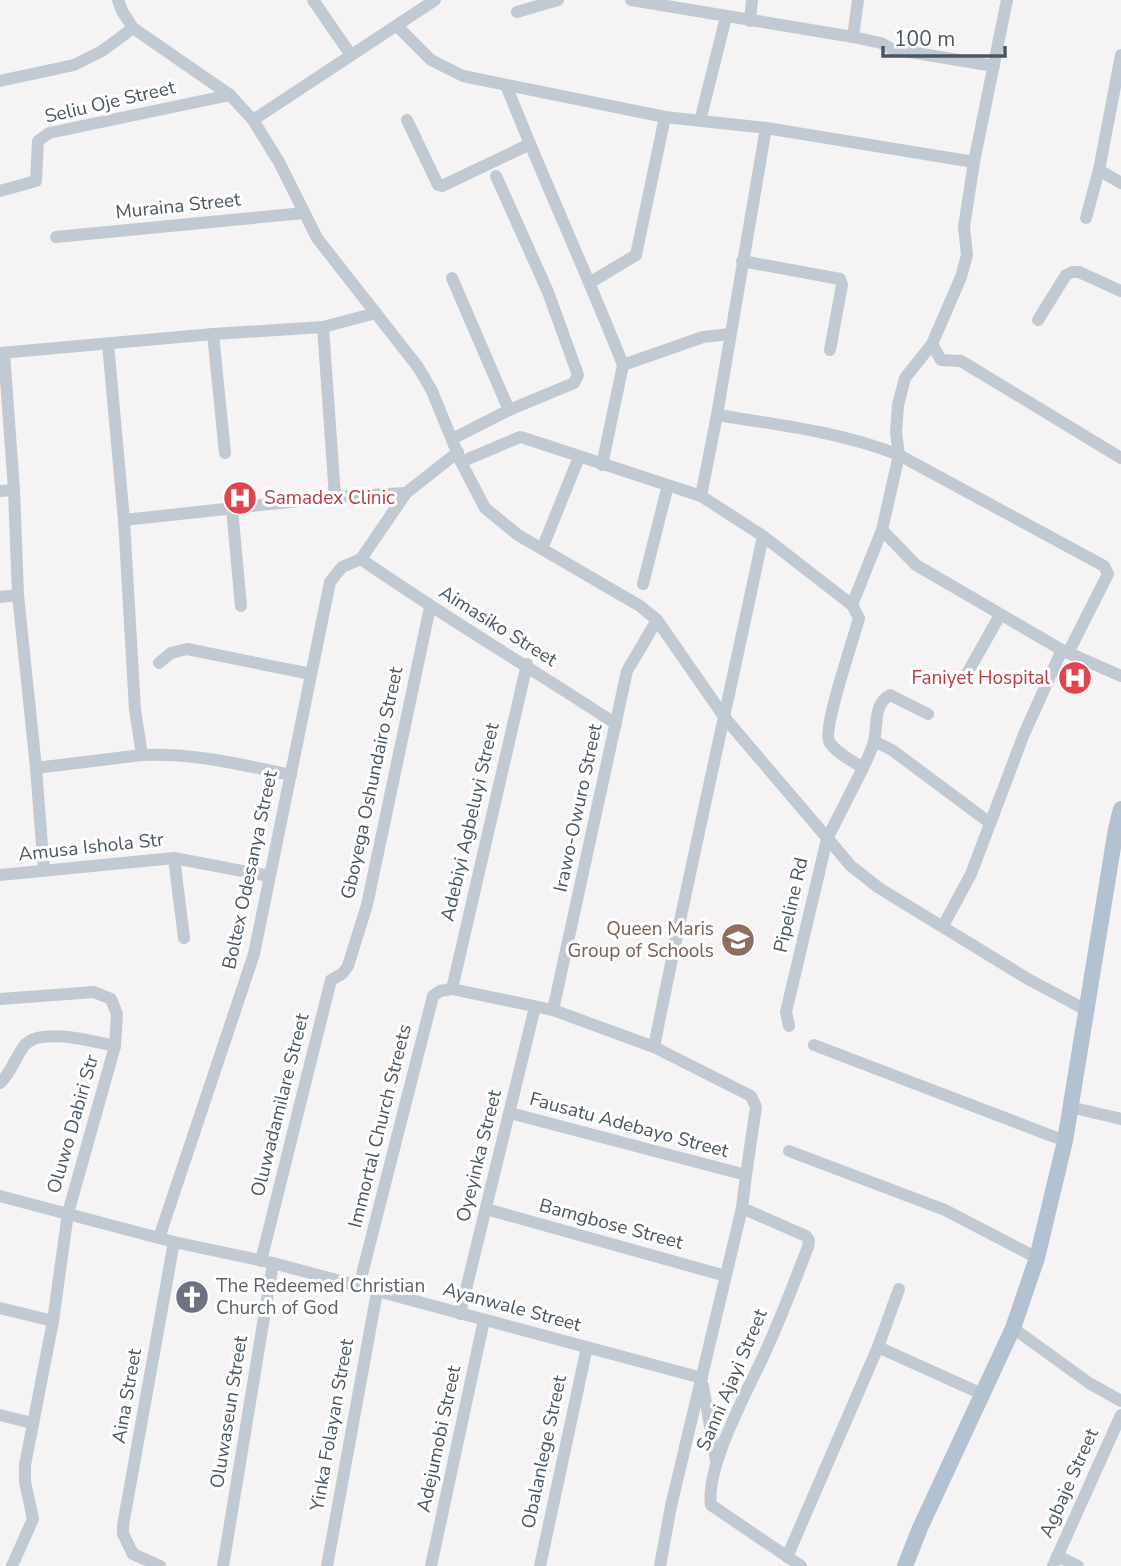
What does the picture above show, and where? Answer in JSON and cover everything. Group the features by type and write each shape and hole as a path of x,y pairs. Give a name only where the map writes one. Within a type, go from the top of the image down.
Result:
{"main road":[{"path":"905,1566 1013,1328 1037,1258 1065,1141 1121,809"}],"street":[{"path":"118,0 133,28 230,95 253,120 279,162 317,239 418,367 432,391 459,457 485,508 500,523 640,606 657,621 725,718 851,866 879,888 1028,979 1088,1011"},
{"path":"313,0 351,55"},
{"path":"253,120 435,0"},
{"path":"517,12 558,0"},
{"path":"631,0 853,37 881,43 892,50 994,66"},
{"path":"750,21 752,0"},
{"path":"853,37 858,0"},
{"path":"852,605 882,530 899,454 897,418 905,378 932,344 961,277 967,255 964,227 974,162 1007,0"},
{"path":"700,121 726,17"},
{"path":"397,26 431,60 446,70 463,76 665,117 765,128 974,162"},
{"path":"0,81 74,65 102,51 133,28"},
{"path":"1086,218 1099,170 1121,55"},
{"path":"506,85 591,282 623,365 602,465"},
{"name":"Seliu Oje Street","path":"0,191 36,181 38,141 49,133 230,95"},
{"path":"591,282 636,255 665,117"},
{"path":"407,120 438,185 442,186 530,144"},
{"path":"701,496 765,128"},
{"path":"1099,170 1121,183"},
{"path":"452,439 509,410 574,383 578,375 548,292 496,176"},
{"name":"Muraina Street","path":"57,237 304,213"},
{"path":"743,261 840,279 842,285 830,350"},
{"path":"1038,320 1066,275 1072,272 1079,272 1121,291"},
{"path":"452,278 509,410"},
{"path":"44,871 18,595 14,490 2,353 323,327 376,313"},
{"path":"323,327 335,496"},
{"path":"213,334 225,453"},
{"path":"623,365 703,337 730,334"},
{"path":"108,344 124,520 135,710 142,755"},
{"path":"932,344 942,360 961,361 1121,458"},
{"path":"717,415 838,435 899,454 1106,569 1108,574 1065,651 1024,734 971,874 943,926"},
{"path":"361,559 406,493 459,457 520,437 701,496 763,536 852,605 859,618 839,683 828,734 833,746 863,768"},
{"path":"542,549 579,457"},
{"path":"643,584 668,485"},
{"path":"0,491 14,490"},
{"path":"124,520 335,496 406,493"},
{"path":"232,509 241,606"},
{"path":"882,530 916,565 1065,651 1121,677"},
{"path":"654,1047 763,536"},
{"name":"Aimasiko Street","path":"361,559 430,607 527,664 616,723"},
{"name":"Boltex Odesanya Street","path":"159,1238 254,954 330,582 342,567 361,559"},
{"path":"0,597 18,595"},
{"name":"Gboyega Oshundairo Street","path":"348,966 367,905 430,607"},
{"path":"964,679 1000,615"},
{"name":"Irawo-Owuro Street","path":"553,1010 627,671 657,621"},
{"path":"159,663 171,653 187,649 311,674"},
{"name":"Adebiyi Agbeluyi Street","path":"452,989 527,664"},
{"name":"Pipeline Rd","path":"789,1026 786,1012 827,839 874,741 881,702 890,695 928,714"},
{"path":"874,741 892,750 990,823"},
{"path":"36,768 142,755 176,754 291,775"},
{"path":"174,858 184,937"},
{"name":"Amusa Ishola Str","path":"0,875 174,858 268,876"},
{"name":"Oluwadamilare Street","path":"267,1262 331,980 342,974 348,966"},
{"path":"452,989 553,1010 654,1047 751,1096 756,1107 746,1175"},
{"name":"Immortal Church Streets","path":"359,1286 433,996 440,991 452,989"},
{"name":"Oluwo Dabiri Str","path":"0,999 94,992 111,999 117,1014 115,1046 68,1213 53,1321 32,1423 25,1482 33,1519 12,1566"},
{"name":"Oyeyinka Street","path":"460,1314 535,1007"},
{"path":"0,1083 25,1044 32,1039 65,1036 115,1046"},
{"path":"814,1045 1065,1141"},
{"path":"1070,1107 1121,1119"},
{"name":"Fausatu Adebayo Street","path":"510,1113 746,1175 742,1208 671,1506 660,1566"},
{"path":"789,1151 945,1210 1037,1258"},
{"name":"Ayanwale Street","path":"0,1196 174,1242 267,1262 702,1378"},
{"name":"Sanni Ajayi Street","path":"742,1208 806,1236 808,1247 769,1345 716,1462 711,1505 800,1566"},
{"name":"Bamgbose Street","path":"485,1209 726,1276"},
{"name":"Aina Street","path":"130,1560 123,1525 174,1242"},
{"name":"Oluwaseun Street","path":"223,1566 267,1262"},
{"path":"787,1557 878,1346 899,1289"},
{"name":"Yinka Folayan Street","path":"327,1566 377,1292"},
{"path":"0,1308 53,1321"},
{"name":"Adejumobi Street","path":"431,1566 484,1320"},
{"path":"1013,1328 1088,1383 1121,1401"},
{"path":"878,1346 982,1394"},
{"name":"Obalanlege Street","path":"540,1566 587,1347"},
{"path":"702,1378 716,1462"},
{"path":"0,1415 32,1423"},
{"name":"Agbaje Street","path":"1055,1561 1121,1415"},
{"path":"130,1560 160,1566"},
{"path":"1055,1561 1078,1566"}],"place":[{"name":"Samadex Clinic","path":"240,498"},
{"name":"Faniyet Hospital","path":"1075,678"},
{"name":"Queen Maris Group of Schools","path":"738,940"},
{"name":"The Redeemed Christian Church of God","path":"192,1297"}]}
